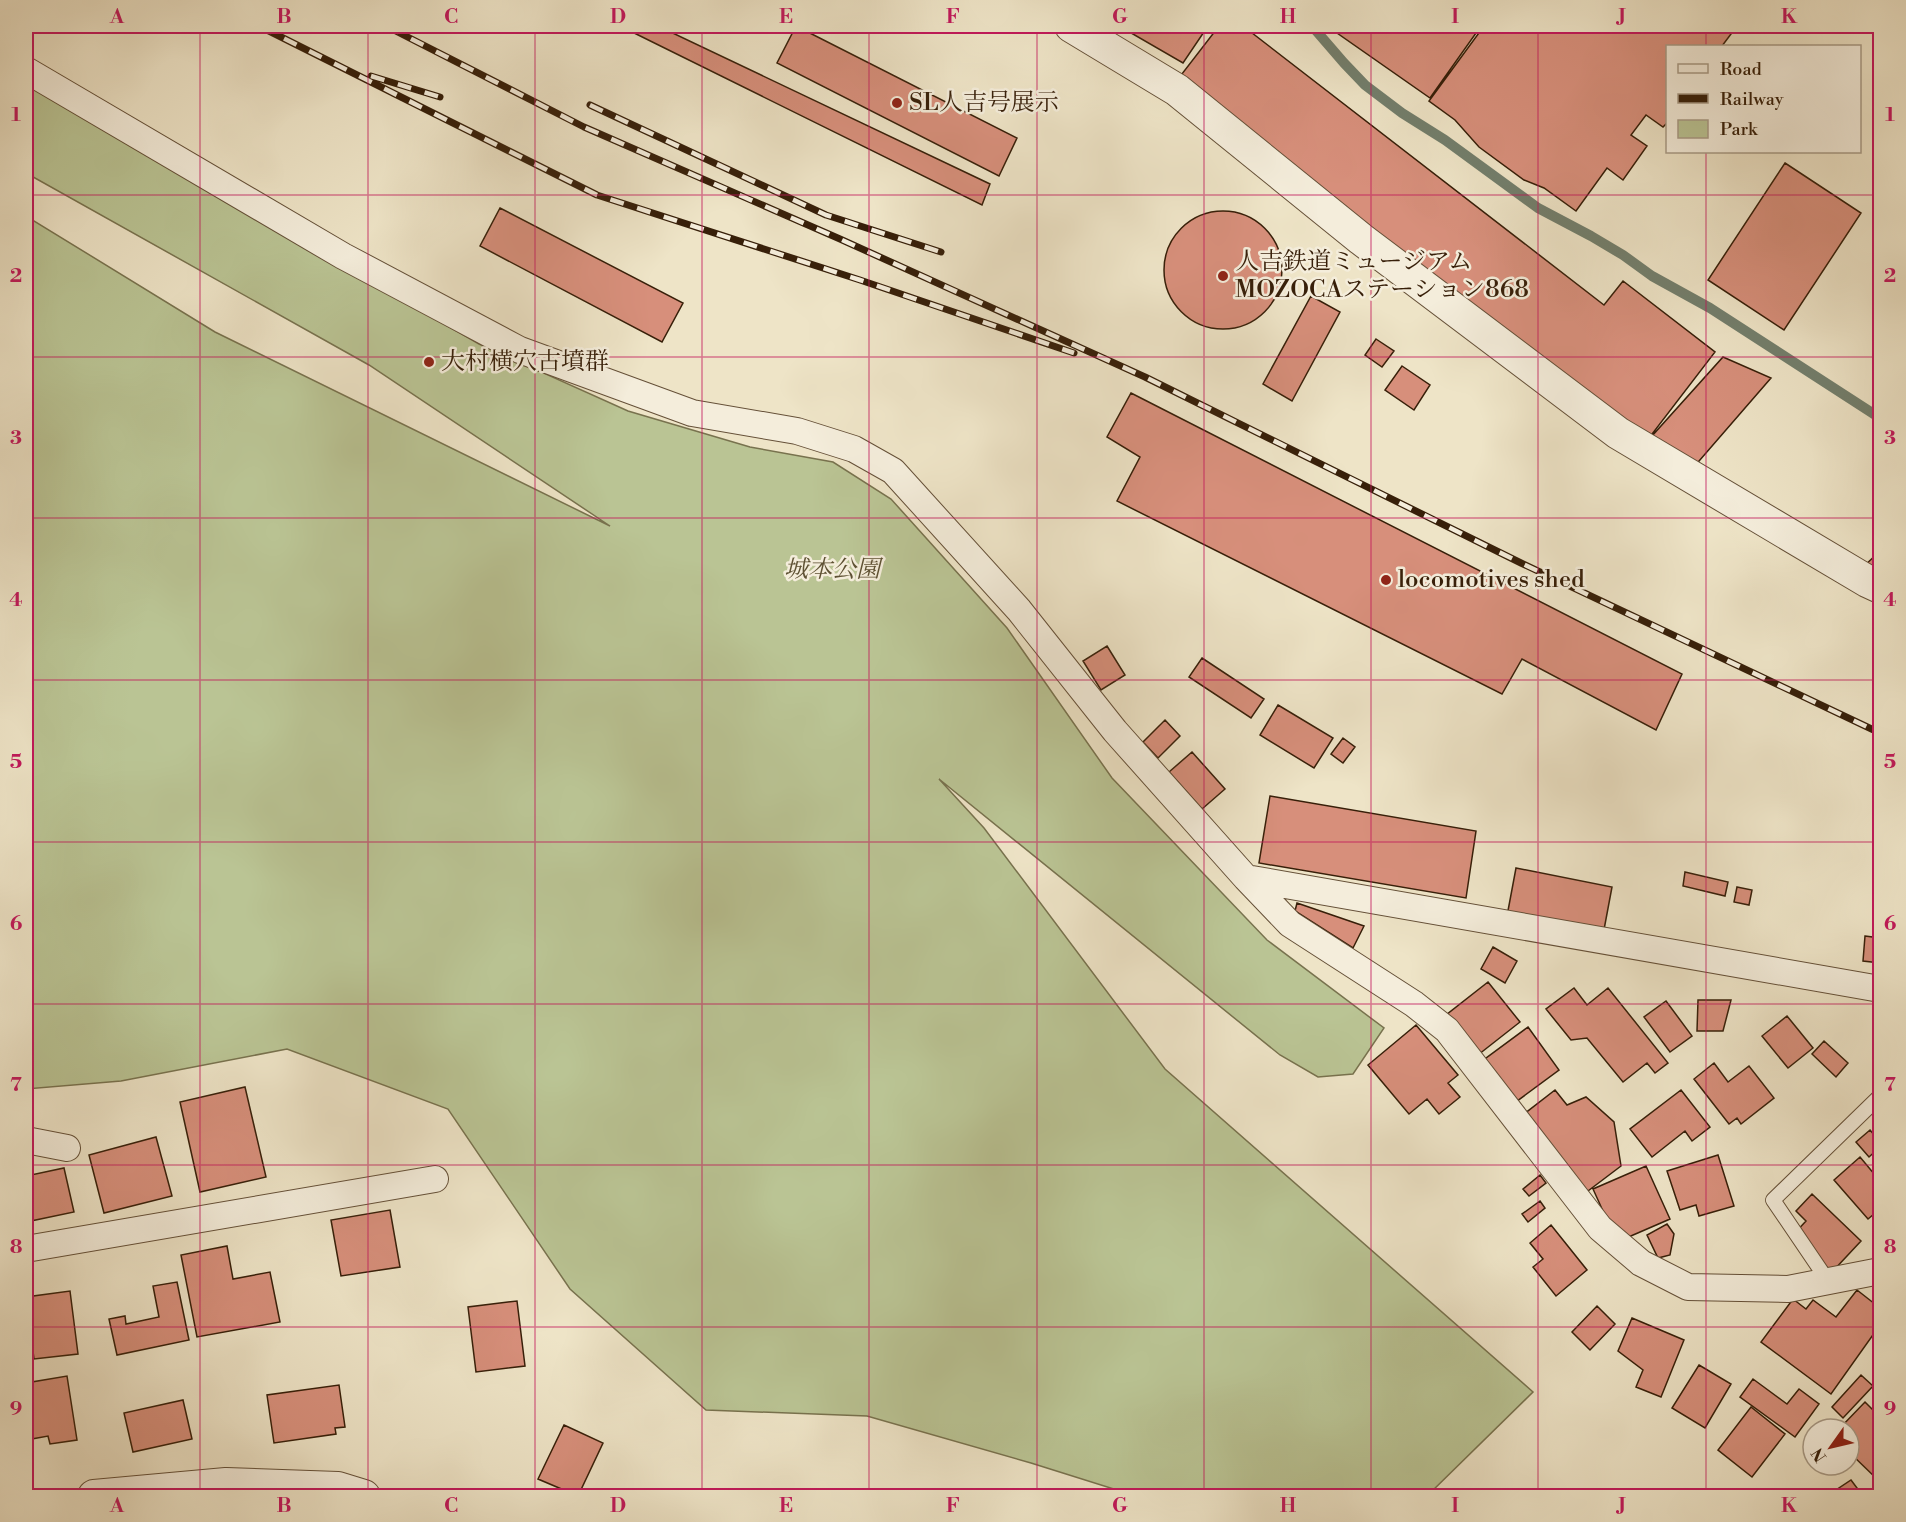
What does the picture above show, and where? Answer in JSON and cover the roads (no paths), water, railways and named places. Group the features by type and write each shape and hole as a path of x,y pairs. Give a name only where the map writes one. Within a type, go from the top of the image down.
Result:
{"street":[{"path":"1071,26 1177,90 1361,239 1618,433 1881,587"},
{"path":"26,70 343,256 520,350 692,413 798,431 854,449 893,471 1018,610 1115,731 1246,878 1290,924 1413,1004 1447,1030 1600,1228 1641,1263 1688,1287 1788,1289 1881,1271"},
{"path":"1246,878 1881,989"},
{"path":"26,1140 67,1148"},
{"path":"26,1249 435,1179"},
{"path":"94,1497 226,1484 338,1488 364,1497"}],"lane":[{"path":"1828,1281 1773,1200 1881,1096"}],"waterway":[{"path":"1312,26 1365,85 1538,208 1591,236 1652,276 1710,308 1880,418"}],"railway":[{"path":"259,26 597,195 860,280 1074,353"},
{"path":"386,26 584,127 840,239 1145,377 1521,563 1880,733"},
{"path":"371,76 440,97"},
{"path":"590,105 826,215 941,252"}],"place":[{"name":"SL人吉号展示","path":"897,103"},
{"name":"人吉鉄道ミュージアム MOZOCAステーション868","path":"1223,276"},
{"name":"大村横穴古墳群","path":"429,362"},
{"name":"locomotives shed","path":"1386,580"}],"park label":[{"name":"城本公園","path":"832,570"}]}
